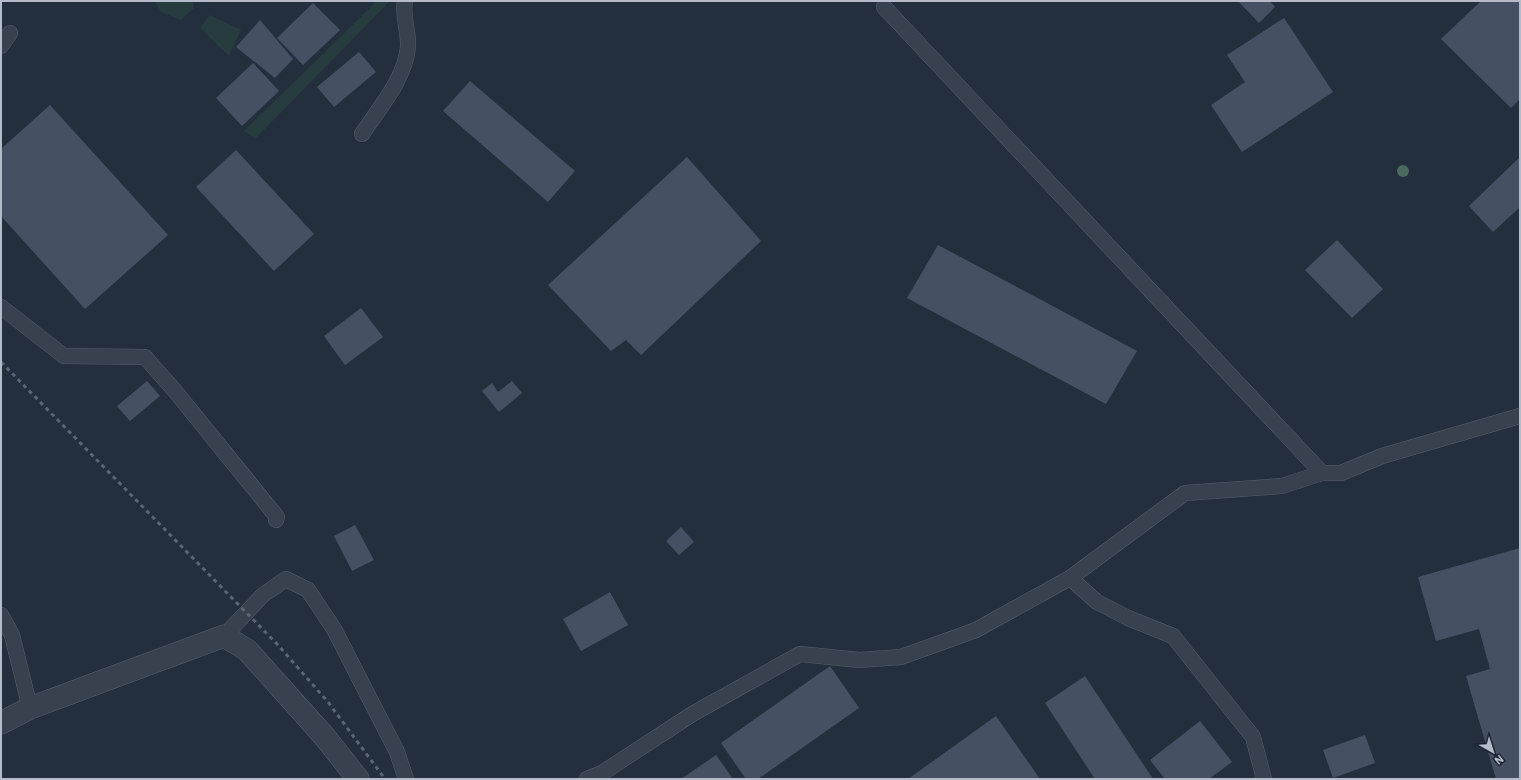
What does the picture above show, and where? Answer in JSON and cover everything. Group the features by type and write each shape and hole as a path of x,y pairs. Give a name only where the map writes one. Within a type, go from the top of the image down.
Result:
{"street":[{"path":"1,723 30,708 224,636 247,650 324,736 358,779"}],"lane":[{"path":"362,134 393,88 404,66 408,47 405,1"},
{"path":"884,3 1322,473"},
{"path":"1,46 10,33"},
{"path":"1,307 64,356 145,357 180,397 277,517 276,520"},
{"path":"587,779 602,773 694,713 800,654 859,660 901,656 976,630 1070,578 1185,493 1282,486 1322,473 1341,473 1382,456 1520,416"},
{"path":"1070,578 1097,602 1128,618 1173,636 1253,737 1264,779"},
{"path":"224,636 263,595 286,579 308,590 334,629 397,752 406,779"},
{"path":"1,615 12,635 30,708"}],"green space":[{"path":"155,1 193,1 194,8 181,20 161,12"},
{"path":"377,1 390,1 255,139 244,131"},
{"path":"210,15 241,30 229,56 200,28"}],"building":[{"path":"1238,1 1270,1 1275,7 1259,23"},
{"path":"1481,1 1520,1 1520,99 1511,108 1441,39"},
{"path":"313,3 340,30 303,65 277,38"},
{"path":"1284,18 1333,92 1242,152 1211,105 1245,82 1227,55"},
{"path":"260,20 293,59 275,78 236,47"},
{"path":"359,52 376,72 334,107 317,87"},
{"path":"253,63 279,91 242,126 216,98"},
{"path":"470,81 575,171 548,202 443,111"},
{"path":"50,105 168,235 85,309 1,216 1,149"},
{"path":"236,150 314,234 274,271 196,187"},
{"path":"687,157 761,241 641,355 626,340 611,351 548,285"},
{"path":"1520,157 1520,207 1493,232 1469,206"},
{"path":"1337,240 1383,289 1352,318 1305,270"},
{"path":"938,245 1137,351 1106,404 907,298"},
{"path":"361,308 383,337 345,365 324,336"},
{"path":"147,381 160,396 130,421 117,406"},
{"path":"512,381 522,393 499,412 482,391 492,383 498,392"},
{"path":"355,525 374,560 352,571 334,536"},
{"path":"681,527 694,542 679,555 666,541"},
{"path":"1520,548 1520,779 1496,779 1466,676 1490,669 1479,629 1436,641 1418,577"},
{"path":"610,592 628,625 581,651 563,619"},
{"path":"830,666 859,708 758,779 746,779 721,743"},
{"path":"1085,676 1153,779 1095,779 1045,703"},
{"path":"996,716 1040,779 908,779"},
{"path":"1200,721 1232,762 1209,779 1165,779 1150,760"},
{"path":"1365,735 1375,763 1333,778 1323,750"},
{"path":"716,755 733,779 681,779"}],"railway":[{"path":"1,362 277,644 328,702 385,779"}]}
